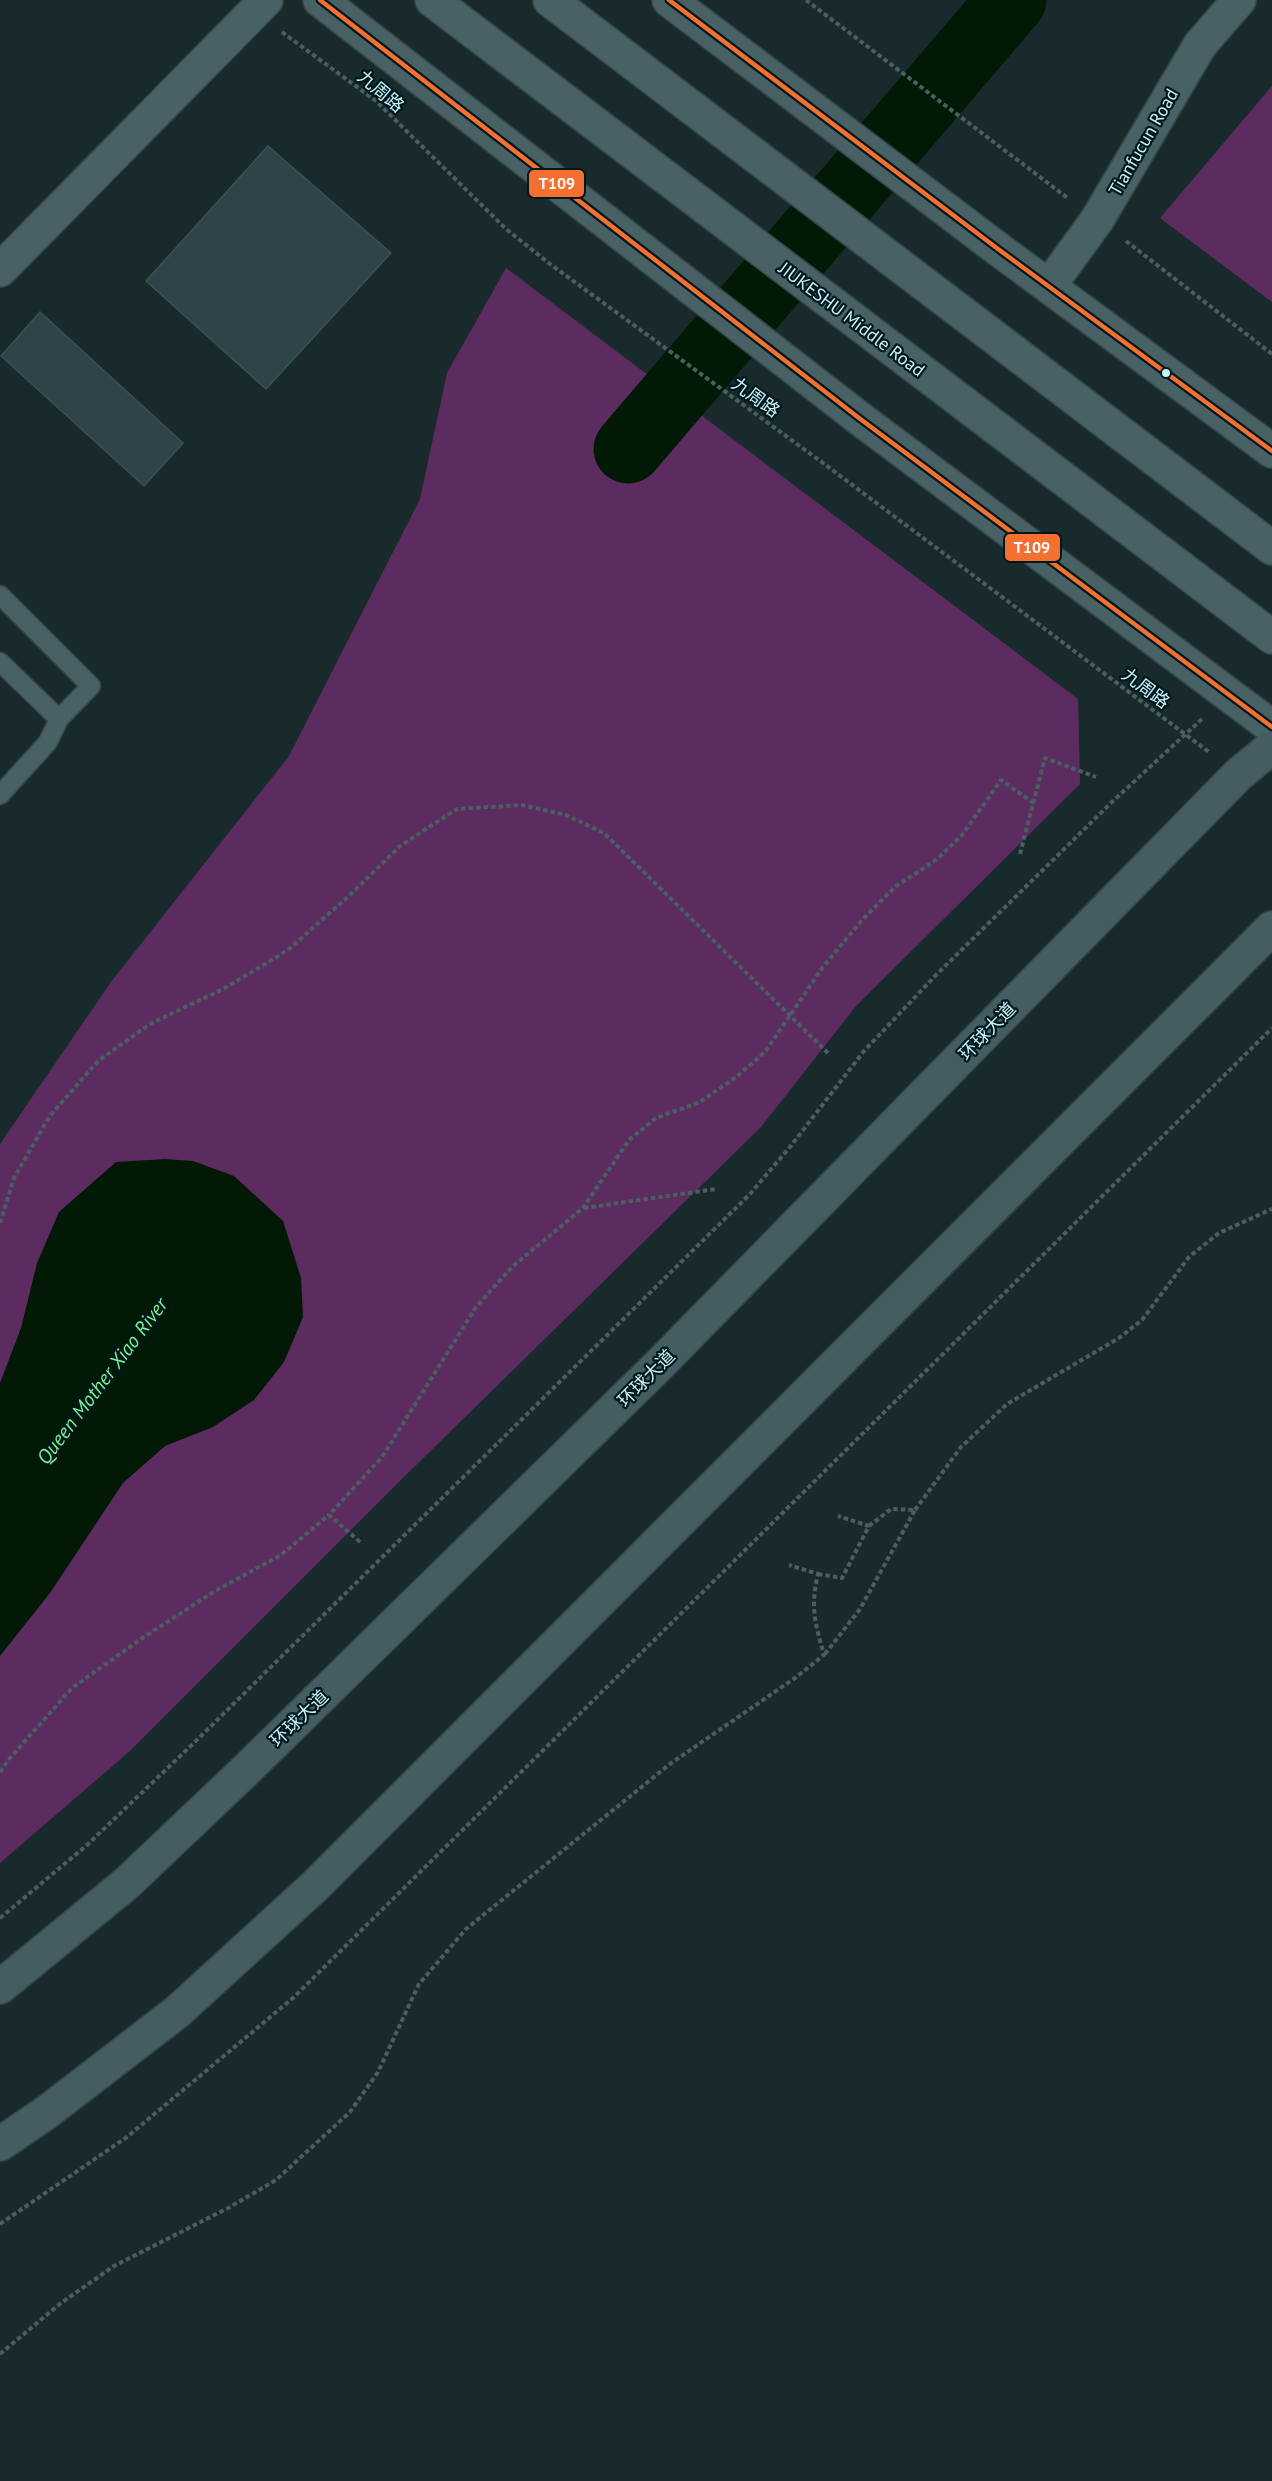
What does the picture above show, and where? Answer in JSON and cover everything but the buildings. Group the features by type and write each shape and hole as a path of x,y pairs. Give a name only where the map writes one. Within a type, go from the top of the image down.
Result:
{"main road":[{"path":"320,0 859,418 1230,693 1272,727"},
{"name":"JIUKESHU Middle Road","path":"432,0 1272,637"},
{"path":"550,0 1272,548"},
{"name":"Tianfucun Road","path":"1049,286 1097,220 1200,45 1239,0"},
{"path":"678,2 728,44 998,249 1272,451"},
{"path":"0,270 260,6"},
{"name":"环球大道","path":"0,1987 127,1883 273,1744 660,1364 1239,774 1272,747"},
{"path":"0,2144 47,2112 177,2012 315,1886 1272,928"}],"lane":[{"path":"0,595 91,686 58,719 48,742 0,795"},
{"path":"0,662 58,719"}],"path":[{"path":"806,0 1272,354"},
{"name":"九周路","path":"260,6 376,101 506,229 550,264 823,462 1239,774"},
{"path":"0,1918 86,1846 198,1739 742,1202 790,1147 872,1042 936,975 1113,801 1230,693"},
{"path":"1020,854 1045,758 1096,777"},
{"path":"0,1772 72,1688 141,1639 215,1591 281,1555 329,1515 382,1457 476,1307 513,1266 583,1208 629,1140 656,1118 700,1102 736,1077 765,1052 823,967 861,921 895,887 936,860 962,835 1001,780 1034,803"},
{"path":"0,1223 14,1178 49,1117 98,1061 150,1024 225,988 288,950 351,894 400,846 457,809 522,805 566,815 604,833 830,1055"},
{"path":"0,2224 127,2137 293,1998 1272,1028"},
{"path":"583,1208 716,1189"},
{"path":"0,2354 61,2303 114,2266 230,2207 276,2180 350,2112 378,2072 419,1984 466,1929 670,1764 795,1678 824,1655 860,1609 915,1510 961,1447 1007,1404 1119,1338 1142,1320 1190,1257 1219,1233 1272,1209"},
{"path":"789,1565 818,1574 842,1578 869,1526 891,1509 915,1510"},
{"path":"329,1515 360,1542"},
{"path":"838,1516 869,1526"},
{"path":"818,1574 813,1597 815,1625 824,1655"}],"shaded area":[{"path":"1272,86 1272,302 1160,218"},
{"path":"506,268 1078,699 1080,784 856,1006 761,1127 404,1477 130,1751 0,1863 0,1144 111,982 289,756 420,499 447,373"}],"water":[{"path":"165,1159 193,1161 234,1176 283,1221 301,1278 303,1317 284,1362 254,1400 213,1427 165,1446 123,1483 50,1593 0,1656 0,1383 21,1328 37,1263 59,1212 116,1162"}],"waterway":[{"name":"Queen Mother Xiao River","path":"628,449 1012,0"}],"transit line":[{"name":"T109","path":"320,0 859,418 1272,727"},
{"name":"T109","path":"669,0 998,249 1272,451"}]}
